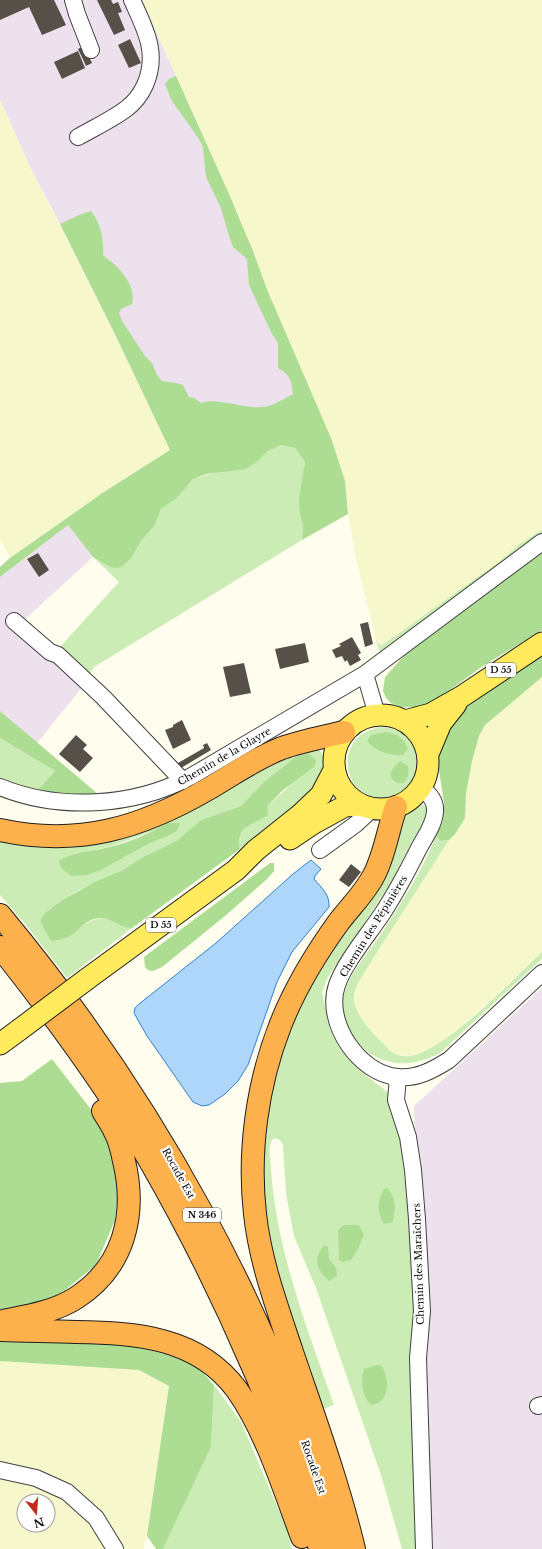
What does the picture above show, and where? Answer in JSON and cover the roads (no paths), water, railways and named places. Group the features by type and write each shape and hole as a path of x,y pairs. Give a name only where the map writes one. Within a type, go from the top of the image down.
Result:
{"highway":[{"path":"0,830 33,835 62,836 90,834 119,828 146,820 173,809 282,748 344,732"},
{"path":"354,1549 338,1488 278,1312 263,1260 255,1214 253,1180 254,1141 258,1110 268,1061 279,1028 291,1000 321,948 373,876 382,856 396,807"},
{"name":"Rocade Est","path":"0,915 80,1018 126,1085 168,1153 220,1248 260,1330 287,1395 314,1466 341,1549"},
{"name":"Rocade Est","path":"0,947 32,987 109,1095 150,1160 192,1237 228,1308 266,1396 285,1445 320,1549"},
{"path":"0,1321 30,1316 54,1309 75,1298 105,1273 117,1254 126,1230 130,1204 128,1175 121,1146 115,1132 83,1077 83,1057"},
{"path":"0,1330 123,1333 150,1337 178,1345 202,1358 219,1371 236,1390 252,1415 270,1453 306,1549"}],"main road":[{"name":"D 55","path":"405,721 431,714 461,698 542,643"},
{"name":"D 55","path":"428,754 441,723 461,698"},
{"path":"377,715 392,716 405,721 416,729 424,741 428,754 429,765 426,777 415,796 396,807 384,810 366,807 348,796 339,784 334,770 334,757 337,744 344,732 359,721 377,715"},
{"name":"D 55","path":"236,870 256,850 300,815 322,795 334,770"},
{"name":"D 55","path":"0,1044 236,870 263,856 314,823 345,806 366,807"}],"street":[{"path":"73,0 91,50"},
{"path":"78,137 126,109 137,99 144,89 150,75 152,60 150,44 132,0"},
{"name":"Chemin de la Glayre","path":"0,787 20,794 46,800 84,803 132,797 159,790 183,781 365,674 542,542"},
{"path":"14,621 50,652 58,655 103,697 183,781"},
{"path":"365,674 377,715"},
{"name":"Chemin des Pépinières","path":"421,788 430,793 433,799 435,813 430,828 386,907 342,974 336,987 333,1003 340,1031 358,1055 378,1071 398,1077 409,1077 422,1074 435,1069 448,1060 542,973"},
{"path":"320,850 356,824 366,807"},
{"name":"Chemin des Maraîchers","path":"398,1077 396,1100 408,1137 413,1170 417,1219 422,1311 418,1358 424,1549"},
{"path":"0,1470 36,1478 67,1492 96,1518 115,1549"}],"water":[{"path":"311,860 321,869 314,879 327,895 329,907 292,952 277,982 248,1065 238,1081 225,1094 209,1105 202,1106 193,1102 147,1036 134,1013 135,1008 216,943 293,874"}]}
